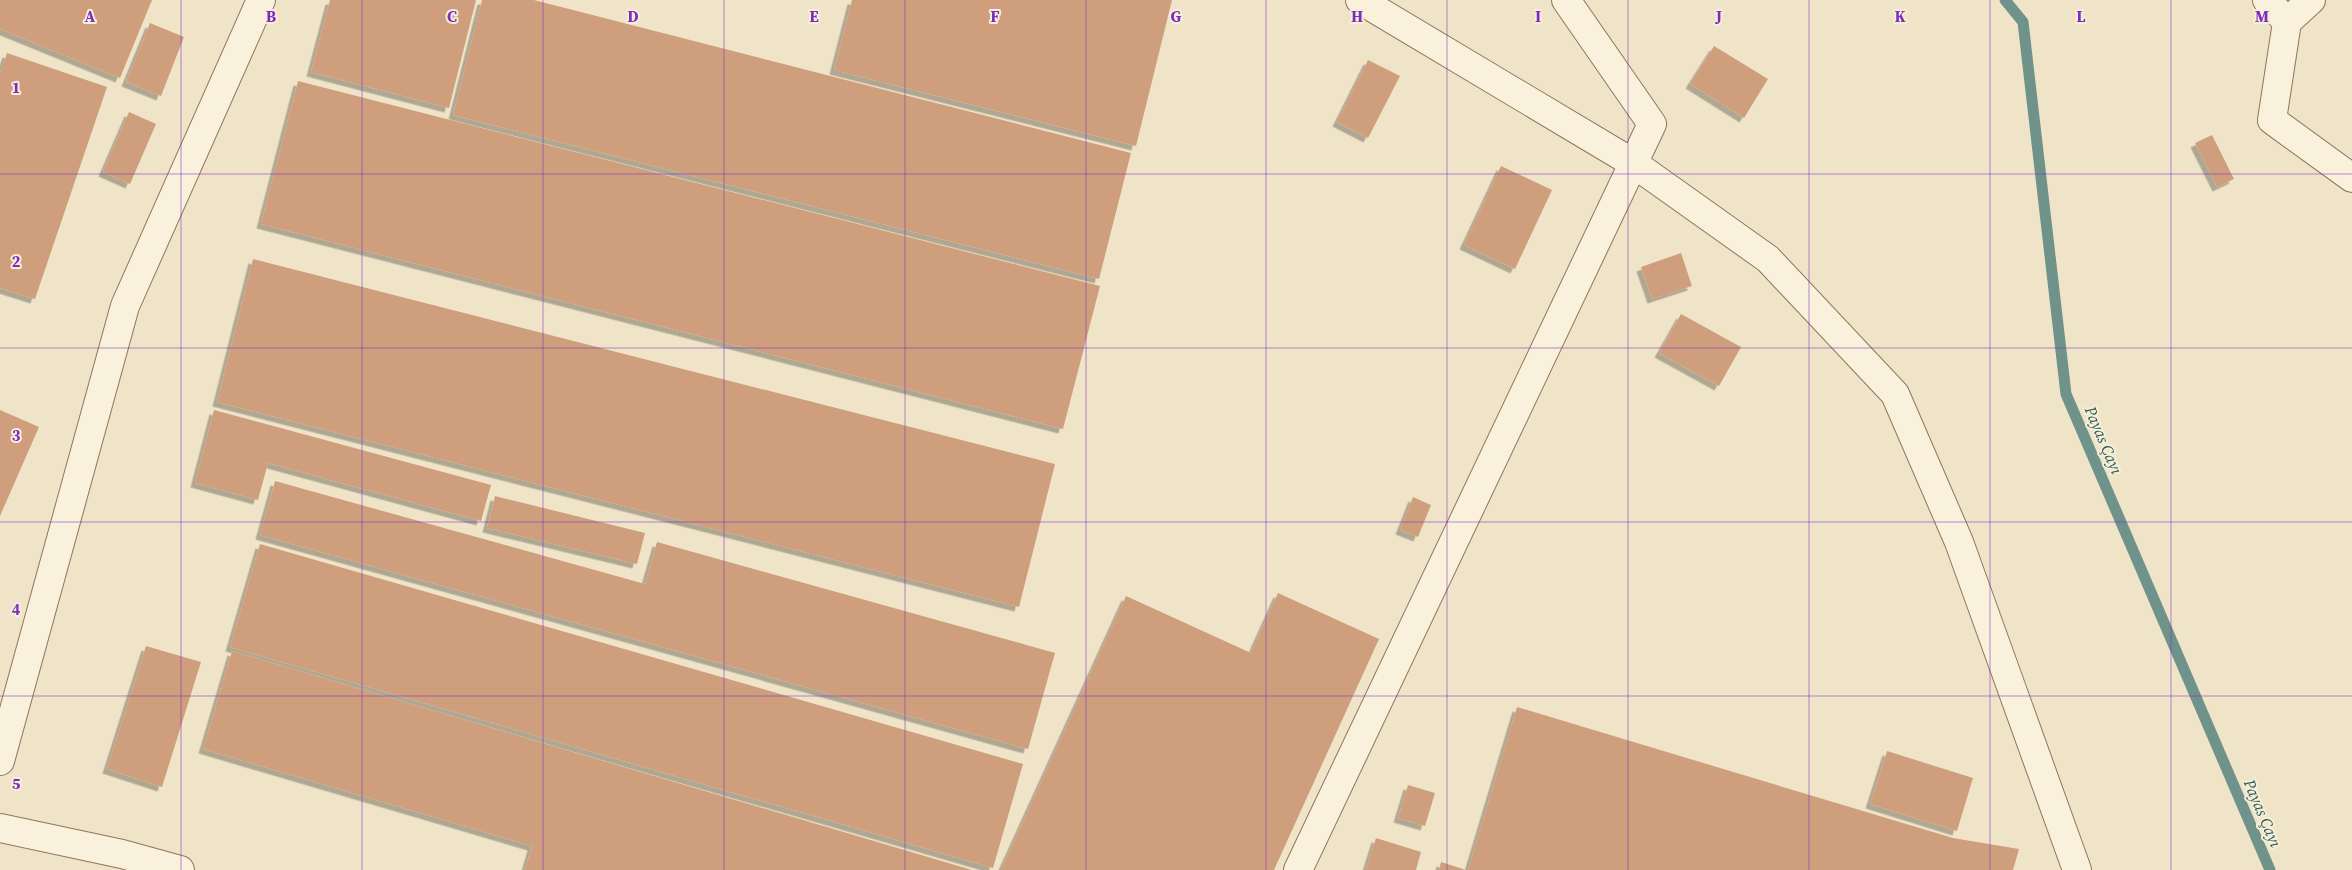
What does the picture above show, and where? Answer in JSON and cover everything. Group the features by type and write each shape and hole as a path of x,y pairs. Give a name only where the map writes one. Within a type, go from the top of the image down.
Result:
{"street":[{"path":"0,761 125,306 261,0"},
{"path":"1360,0 1633,163 1768,259 1895,394 1959,542 2077,870"},
{"path":"1298,870 1652,124 1566,0"},
{"path":"2267,0 2287,22"},
{"path":"2311,0 2287,22 2272,120 2352,178"},
{"path":"0,828 122,854 180,870"}],"building":[{"path":"0,0 152,0 120,78 0,29"},
{"path":"330,0 476,0 449,108 311,72"},
{"path":"482,0 534,0 1131,153 1099,279 453,115"},
{"path":"852,0 1172,0 1136,146 834,70"},
{"path":"150,23 184,37 161,96 126,82"},
{"path":"1714,46 1768,79 1744,118 1690,84"},
{"path":"7,53 107,87 35,299 0,288 0,74"},
{"path":"1368,60 1400,76 1368,138 1337,122"},
{"path":"298,81 1100,286 1063,429 261,224"},
{"path":"129,112 156,124 130,184 103,172"},
{"path":"2212,135 2234,179 2217,187 2195,143"},
{"path":"1501,166 1552,190 1515,269 1464,245"},
{"path":"1681,253 1692,286 1652,299 1641,267"},
{"path":"253,259 1055,464 1019,607 217,402"},
{"path":"1681,314 1741,347 1719,386 1659,353"},
{"path":"0,410 39,427 0,516"},
{"path":"214,410 491,485 481,521 268,463 258,500 195,483"},
{"path":"275,481 645,584 657,542 1055,653 1028,749 260,535"},
{"path":"495,496 645,533 637,564 487,528"},
{"path":"1413,497 1431,505 1418,537 1400,530"},
{"path":"260,544 1023,764 993,868 230,647"},
{"path":"1278,593 1379,639 1274,870 1001,870 1126,596 1251,653"},
{"path":"146,646 201,662 162,787 107,769"},
{"path":"232,651 972,870 525,870 532,846 203,749"},
{"path":"1517,707 1953,838 2019,849 2013,870 1468,870"},
{"path":"1887,751 1973,778 1957,831 1870,804"},
{"path":"1408,785 1435,793 1425,826 1398,818"},
{"path":"1376,838 1421,852 1416,870 1366,870"},
{"path":"1441,862 1466,870 1439,870"}],"waterway":[{"name":"Payas Çayı","path":"2005,0 2023,22 2066,394 2270,870"}]}
